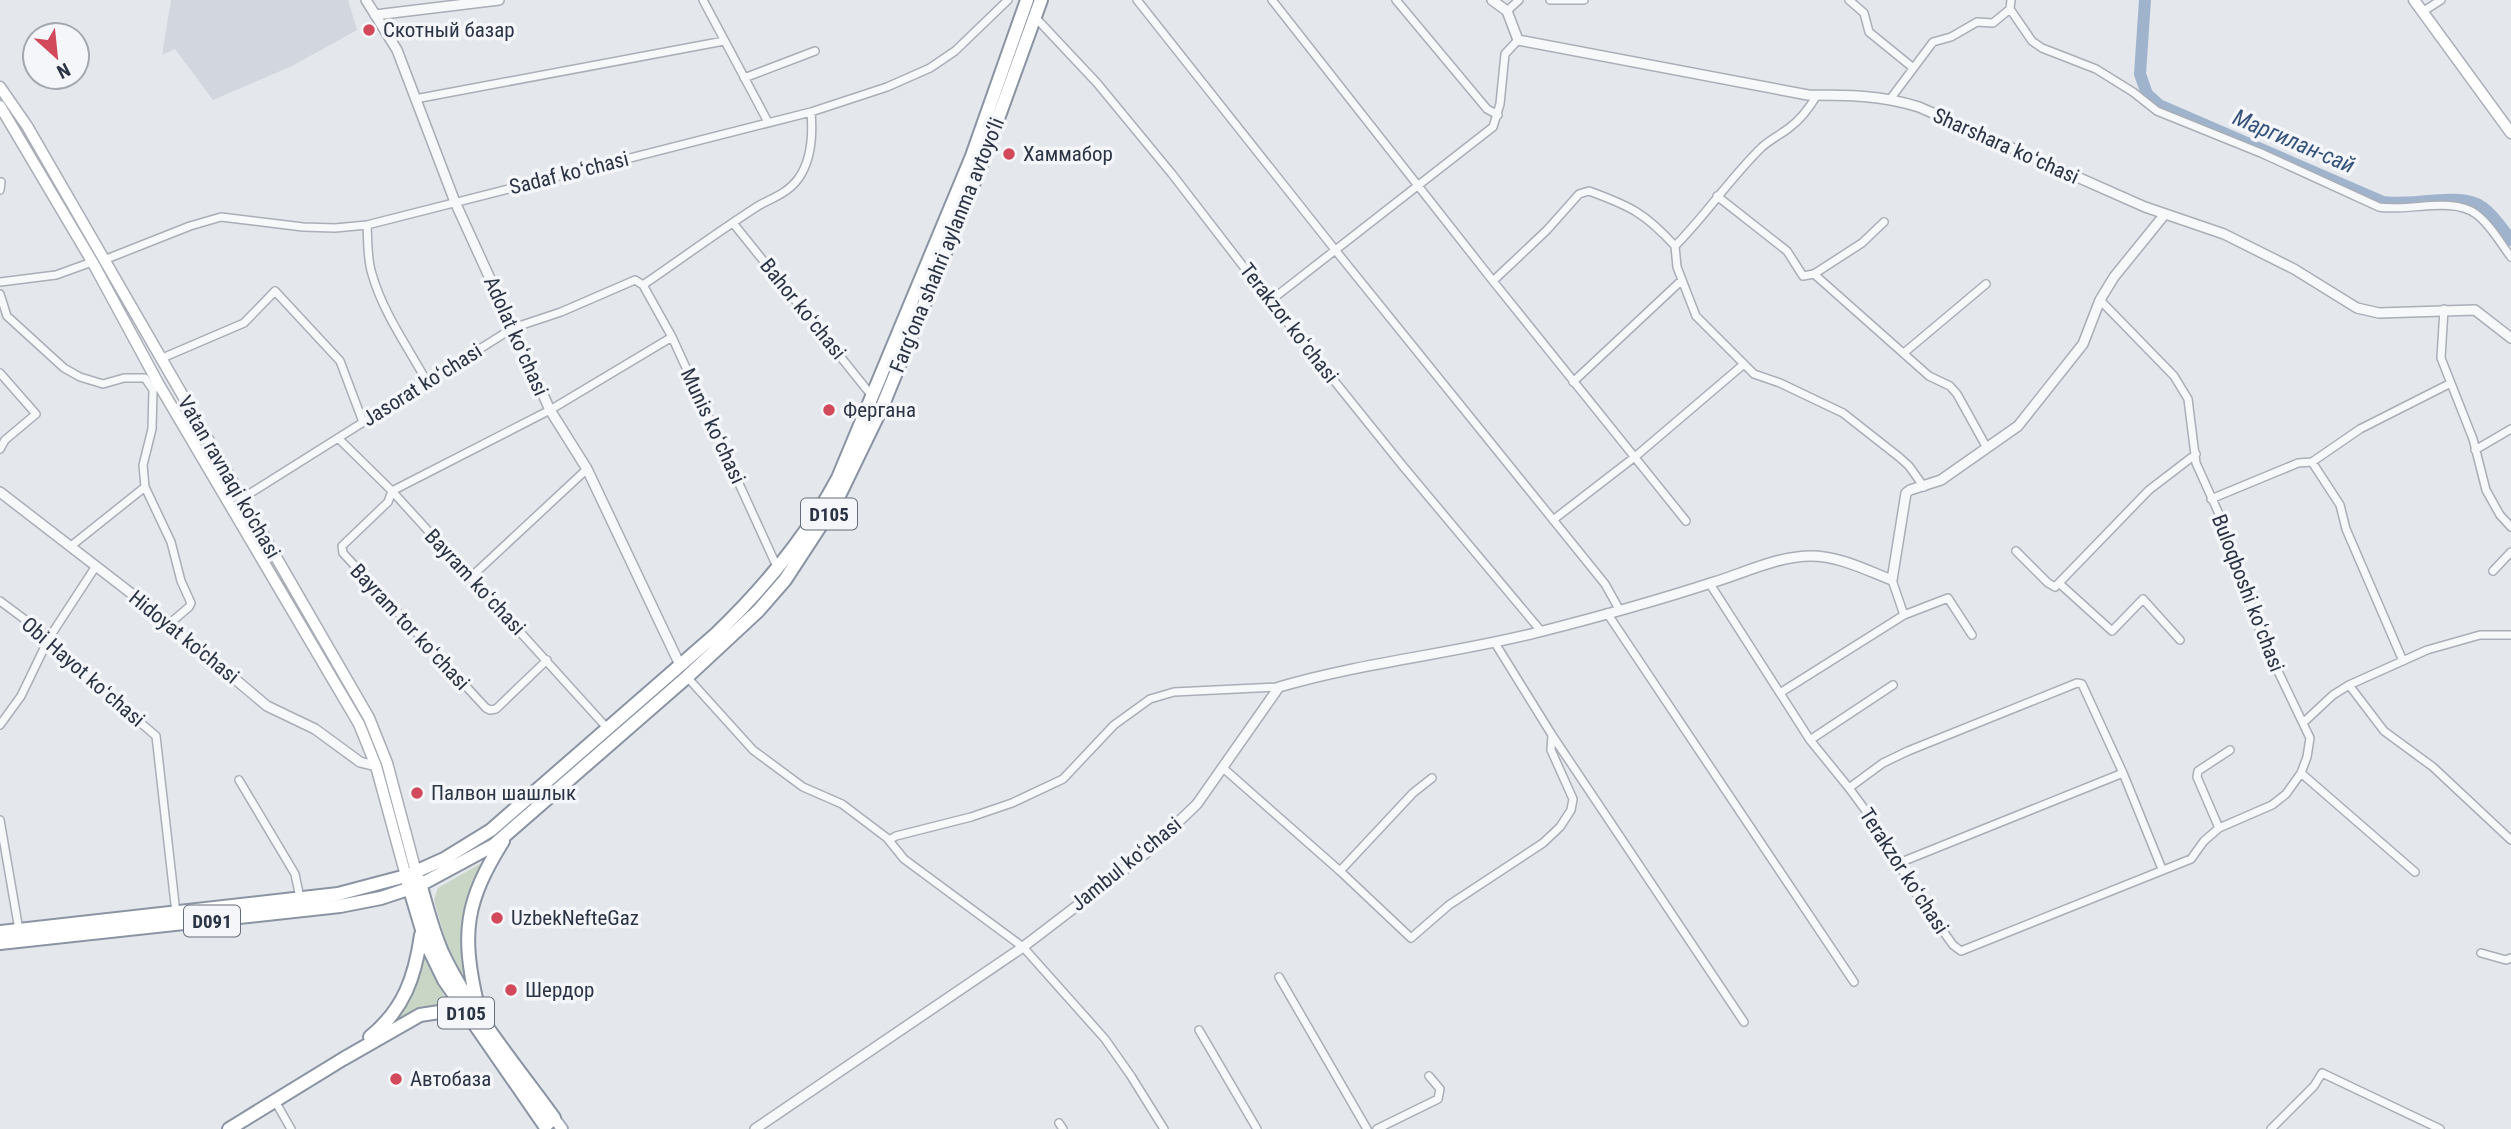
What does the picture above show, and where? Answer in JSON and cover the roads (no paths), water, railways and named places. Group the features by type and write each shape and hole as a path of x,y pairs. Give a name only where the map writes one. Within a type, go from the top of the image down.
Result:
{"highway":[{"name":"Farg‘ona shahri aylanma avtoyo‘li","path":"413,880 477,855 507,835 684,671 773,595 825,521 858,460 882,407 1027,0"},
{"name":"Farg‘ona shahri aylanma avtoyo‘li","path":"413,880 491,830 608,729 684,671 779,569 828,496 848,455 872,396 983,160 1041,0"},
{"name":"D105","path":"475,1016 467,955 469,915 484,874 507,835"},
{"name":"D091","path":"0,932 176,914 413,880"},
{"name":"D091","path":"0,943 340,906 381,898 413,880"},
{"name":"D105","path":"413,880 422,931 444,980 475,1016 552,1126"},
{"name":"D105","path":"413,880 442,950 475,1016"},
{"name":"D105","path":"343,1059 380,1028 403,997 416,970 422,931"},
{"name":"D105","path":"229,1129 343,1059 427,1013 452,1012 475,1016"}],"main road":[{"path":"2414,0 2511,133"},
{"name":"Vatan ravnaqi ko'chasi","path":"0,87 27,125 104,260 110,281 156,386 359,723 413,880"},
{"name":"Vatan ravnaqi ko'chasi","path":"0,106 92,262 110,281 160,359 369,718 387,763 413,880"}],"street":[{"name":"Adolat koʻchasi","path":"366,0 397,50 455,202 550,410 587,469 684,671"},
{"path":"375,15 499,0"},
{"path":"703,0 768,122"},
{"name":"Sadaf koʻchasi","path":"104,260 190,226 221,217 303,227 367,225 811,112 887,87 930,68 955,51 1008,0"},
{"path":"1137,0 1605,584 1619,610"},
{"path":"1272,0 1686,521"},
{"path":"1396,0 1487,109 1498,115"},
{"path":"1270,301 1493,127 1498,115 1505,54 1518,40 1507,11 1492,0"},
{"path":"1507,11 1519,0"},
{"path":"1550,0 1584,0"},
{"path":"1849,0 1864,13 1868,32 1912,67"},
{"path":"2011,0 2010,9 2032,41 2042,48 2096,69 2157,111 2261,153 2379,207 2390,209 2446,205 2464,208 2477,214 2511,257"},
{"path":"2421,12 2441,0"},
{"path":"1891,98 1933,42 1951,37 1977,22 1993,23 2010,9"},
{"name":"Terakzor koʻchasi","path":"1035,17 1097,83 1164,164 1402,465 1541,631"},
{"name":"Sharshara koʻchasi","path":"1518,40 1817,95 1891,98 1951,119 2096,186 2224,234 2294,269 2357,308 2379,313 2444,309 2480,311 2511,338"},
{"path":"415,99 724,41"},
{"path":"744,78 815,51"},
{"path":"1675,246 1701,220 1717,196 1761,149 1778,134 1790,128 1811,106 1817,95"},
{"name":"Jasorat koʻchasi","path":"241,499 513,328 561,312 635,280 643,285 733,223 787,190 802,173 813,137 811,112"},
{"path":"1493,281 1547,230 1579,194 1589,191 1629,206 1657,226 1675,246 1677,267 1696,316 1754,374 1780,383 1843,413 1909,466 1924,486"},
{"path":"1717,196 1787,251 1802,276 1814,274 1862,243 1884,222"},
{"path":"1904,615 1892,580 1904,500 1910,490 1941,480 2018,426 2083,344 2100,300 2165,214"},
{"name":"Bahor koʻchasi","path":"733,223 872,396"},
{"path":"367,225 371,271 377,290 427,382"},
{"path":"0,282 56,275 92,262"},
{"path":"1814,274 1929,376 1950,386 1958,394 1987,448"},
{"path":"1573,382 1682,280"},
{"path":"1905,352 1986,284"},
{"name":"Munis koʻchasi","path":"643,285 672,337 779,569"},
{"path":"160,359 244,323 275,292 340,361 363,422"},
{"path":"0,294 7,316 64,368 80,377 103,384 139,377 156,386 152,429 143,465 145,487 171,542 181,581 191,599 190,607 169,624"},
{"name":"Buloqboshi koʻchasi","path":"2100,300 2174,376 2188,398 2196,463 2224,526 2263,640 2310,738 2301,773 2286,794 2272,804 2219,828 2204,841 2191,859"},
{"path":"2444,309 2441,358 2476,450 2486,490 2500,515 2511,527"},
{"name":"Bayram tor koʻchasi","path":"547,660 496,709 486,708 342,553 342,546 387,502 391,491 550,410 672,337"},
{"path":"1553,520 1636,456 1744,364"},
{"path":"0,373 36,414 5,440 0,449"},
{"path":"2211,499 2298,463 2312,462 2360,429 2449,384"},
{"path":"2476,450 2511,429"},
{"name":"Bayram koʻchasi","path":"338,438 471,577 608,729"},
{"path":"2016,551 2052,586 2060,584 2149,489 2196,454"},
{"path":"2312,462 2340,505 2346,529 2403,661"},
{"path":"471,577 587,469"},
{"path":"71,547 145,487"},
{"name":"Hidoyat ko'chasi","path":"0,492 169,624 267,706 315,729 360,762 376,766"},
{"path":"2493,570 2511,552"},
{"path":"889,840 896,835 971,817 1012,803 1063,779 1114,725 1150,699 1174,692 1279,687 1330,674 1495,643 1619,610 1793,557 1813,556 1841,560 1892,580"},
{"path":"0,725 21,696 49,638 96,566"},
{"name":"Terakzor koʻchasi","path":"1710,583 1810,740 1849,788 1923,903 1952,944 1961,951 2191,859"},
{"path":"2060,584 2112,631 2143,599 2180,640"},
{"path":"1780,693 1904,615 1948,598 1972,635"},
{"name":"Obi Hayot koʻchasi","path":"0,601 49,638 100,688 156,736 176,914"},
{"path":"1607,613 1854,982"},
{"path":"2304,722 2333,695 2403,661 2455,640 2480,635 2511,635"},
{"path":"1495,643 1552,735 1744,1022"},
{"path":"684,671 753,750 803,787 842,804 889,840 904,859 1023,947 1105,1039 1164,1129"},
{"path":"1849,788 1883,763 1908,751 2077,683 2084,686 2123,772 2162,869"},
{"path":"1810,740 1893,685"},
{"path":"2350,685 2384,731 2433,767 2511,840"},
{"name":"Jambul koʻchasi","path":"755,1129 1023,947 1146,853 1197,804 1279,687"},
{"path":"1222,767 1411,938 1449,905 1543,843 1560,827 1571,810 1573,799 1552,750 1552,735"},
{"path":"2219,828 2197,777 2197,771 2230,750"},
{"path":"1899,863 2123,772"},
{"path":"2301,773 2415,872"},
{"path":"1340,871 1413,793 1432,778"},
{"path":"239,780 295,874 300,898"},
{"path":"0,820 19,930"},
{"path":"2481,953 2506,960 2511,958"},
{"path":"1279,977 1367,1129"},
{"path":"1199,1030 1257,1129"},
{"path":"2275,1128 2314,1086 2322,1073 2440,1129"},
{"path":"1377,1129 1438,1099 1440,1089 1429,1076"},
{"path":"275,1101 291,1129"}],"waterway":[{"name":"Маргилан-сай","path":"2145,0 2140,74 2147,94 2159,105 2383,202 2473,202 2490,214 2511,240"}],"place":[{"name":"Скотный базар","path":"369,30"},
{"name":"Хаммабор","path":"1009,154"},
{"name":"Фергана","path":"829,410"},
{"name":"Палвон шашлык","path":"417,793"},
{"name":"UzbekNefteGaz","path":"497,918"},
{"name":"Шердор","path":"511,990"},
{"name":"Автобаза","path":"396,1079"}]}
